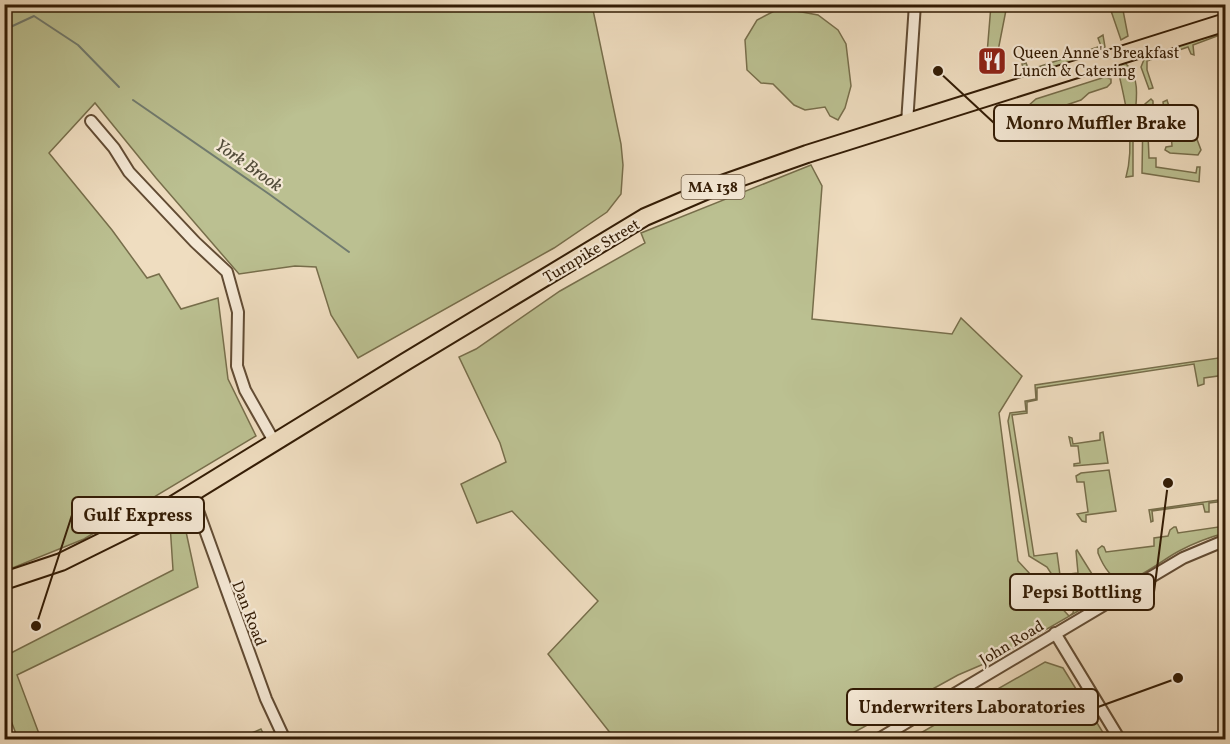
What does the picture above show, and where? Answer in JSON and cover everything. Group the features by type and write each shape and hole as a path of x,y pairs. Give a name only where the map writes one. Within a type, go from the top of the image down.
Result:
{"main road":[{"name":"Turnpike Street","path":"4,581 60,562 151,518 645,217 731,181 854,138 1226,22"}],"street":[{"path":"906,123 915,4"},
{"path":"91,122 114,148 129,172 195,242 227,272 238,312 237,366 245,390 275,443"},
{"name":"Dan Road","path":"192,494 266,699 285,740"},
{"name":"John Road","path":"877,740 1183,558 1226,540"},
{"path":"1055,633 1120,740"}],"green space":[{"path":"4,5 592,5 621,144 623,165 621,194 607,212 554,248 358,358 331,315 316,267 295,266 239,274 95,103 49,153 112,230 147,278 159,274 181,309 218,298 228,379 256,436 84,539 5,571"},
{"path":"991,5 1007,5 998,51 987,54"},
{"path":"1109,5 1122,5 1128,36 1121,40"},
{"path":"780,8 818,15 838,30 846,44 851,86 845,108 838,120 830,116 825,107 805,110 794,105 773,84 761,83 747,70 745,40 757,20"},
{"path":"1225,33 1193,45 1194,55 1188,47 1147,61 1147,70 1153,88 1149,89 1141,67 1145,57"},
{"path":"1103,35 1105,47 1101,53 1031,75 1024,71 1022,64 1026,63 1029,70 1101,46 1098,38"},
{"path":"1125,63 1135,78 1136,87 1133,176 1126,177 1130,135 1117,66"},
{"path":"1105,77 1111,79 1107,87 1089,93 1081,100 1031,117 1028,106 1036,99"},
{"path":"1151,99 1153,110 1147,111 1149,158 1156,158 1156,167 1196,173 1197,167 1200,167 1199,182 1142,173 1143,112 1145,104"},
{"path":"1167,100 1179,139 1195,134 1201,150 1198,155 1170,153 1165,150 1166,147 1172,146 1170,118 1165,119 1163,102"},
{"path":"811,165 822,186 812,319 952,334 961,318 1022,376 999,413 1018,561 1069,616 1073,613 1074,608 1068,603 1082,595 1083,584 1077,587 1074,583 1070,587 1065,587 1064,583 1056,581 1047,567 1029,556 1008,421 1010,413 1026,411 1025,401 1036,399 1035,385 1225,357 1225,375 1204,378 1204,384 1198,386 1194,364 1037,388 1037,400 1027,402 1027,413 1012,415 1034,556 1057,553 1060,575 1078,573 1077,550 1097,582 1096,597 1087,606 993,660 958,675 842,739 615,739 548,654 598,601 512,511 477,523 461,484 506,462 500,443 459,357 476,349 560,291 645,243 641,233"},
{"path":"1103,432 1108,463 1074,466 1080,463 1078,446 1071,446 1069,437 1072,438 1073,444 1100,440 1100,433"},
{"path":"1109,470 1116,511 1086,515 1086,522 1082,521 1077,514 1088,512 1084,482 1077,482 1076,476 1081,473"},
{"path":"1225,499 1225,501 1209,503 1209,512 1205,512 1203,504 1152,511 1153,521 1151,522 1149,510"},
{"path":"170,524 185,527 198,587 17,675 41,739 18,739 5,705 5,656 173,570"},
{"path":"1225,526 1225,533 1185,548 1142,574 1127,580 1117,579 1110,573 1098,553 1098,549 1102,546 1106,552 1154,546 1154,538 1168,536 1174,527 1178,533"},
{"path":"1045,662 1063,668 1107,739 910,739"},
{"path":"261,729 266,739 238,739"}],"waterway":[{"name":"York Brook","path":"4,30 34,16 78,45 119,87"},
{"name":"York Brook","path":"133,100 349,252"}],"place":[{"name":"Queen Anne's Breakfast Lunch & Catering","path":"992,61"},
{"name":"Monro Muffler Brake","path":"938,71"},
{"name":"Pepsi Bottling","path":"1168,483"},
{"name":"Gulf Express","path":"36,626"},
{"name":"Underwriters Laboratories","path":"1178,678"}]}
